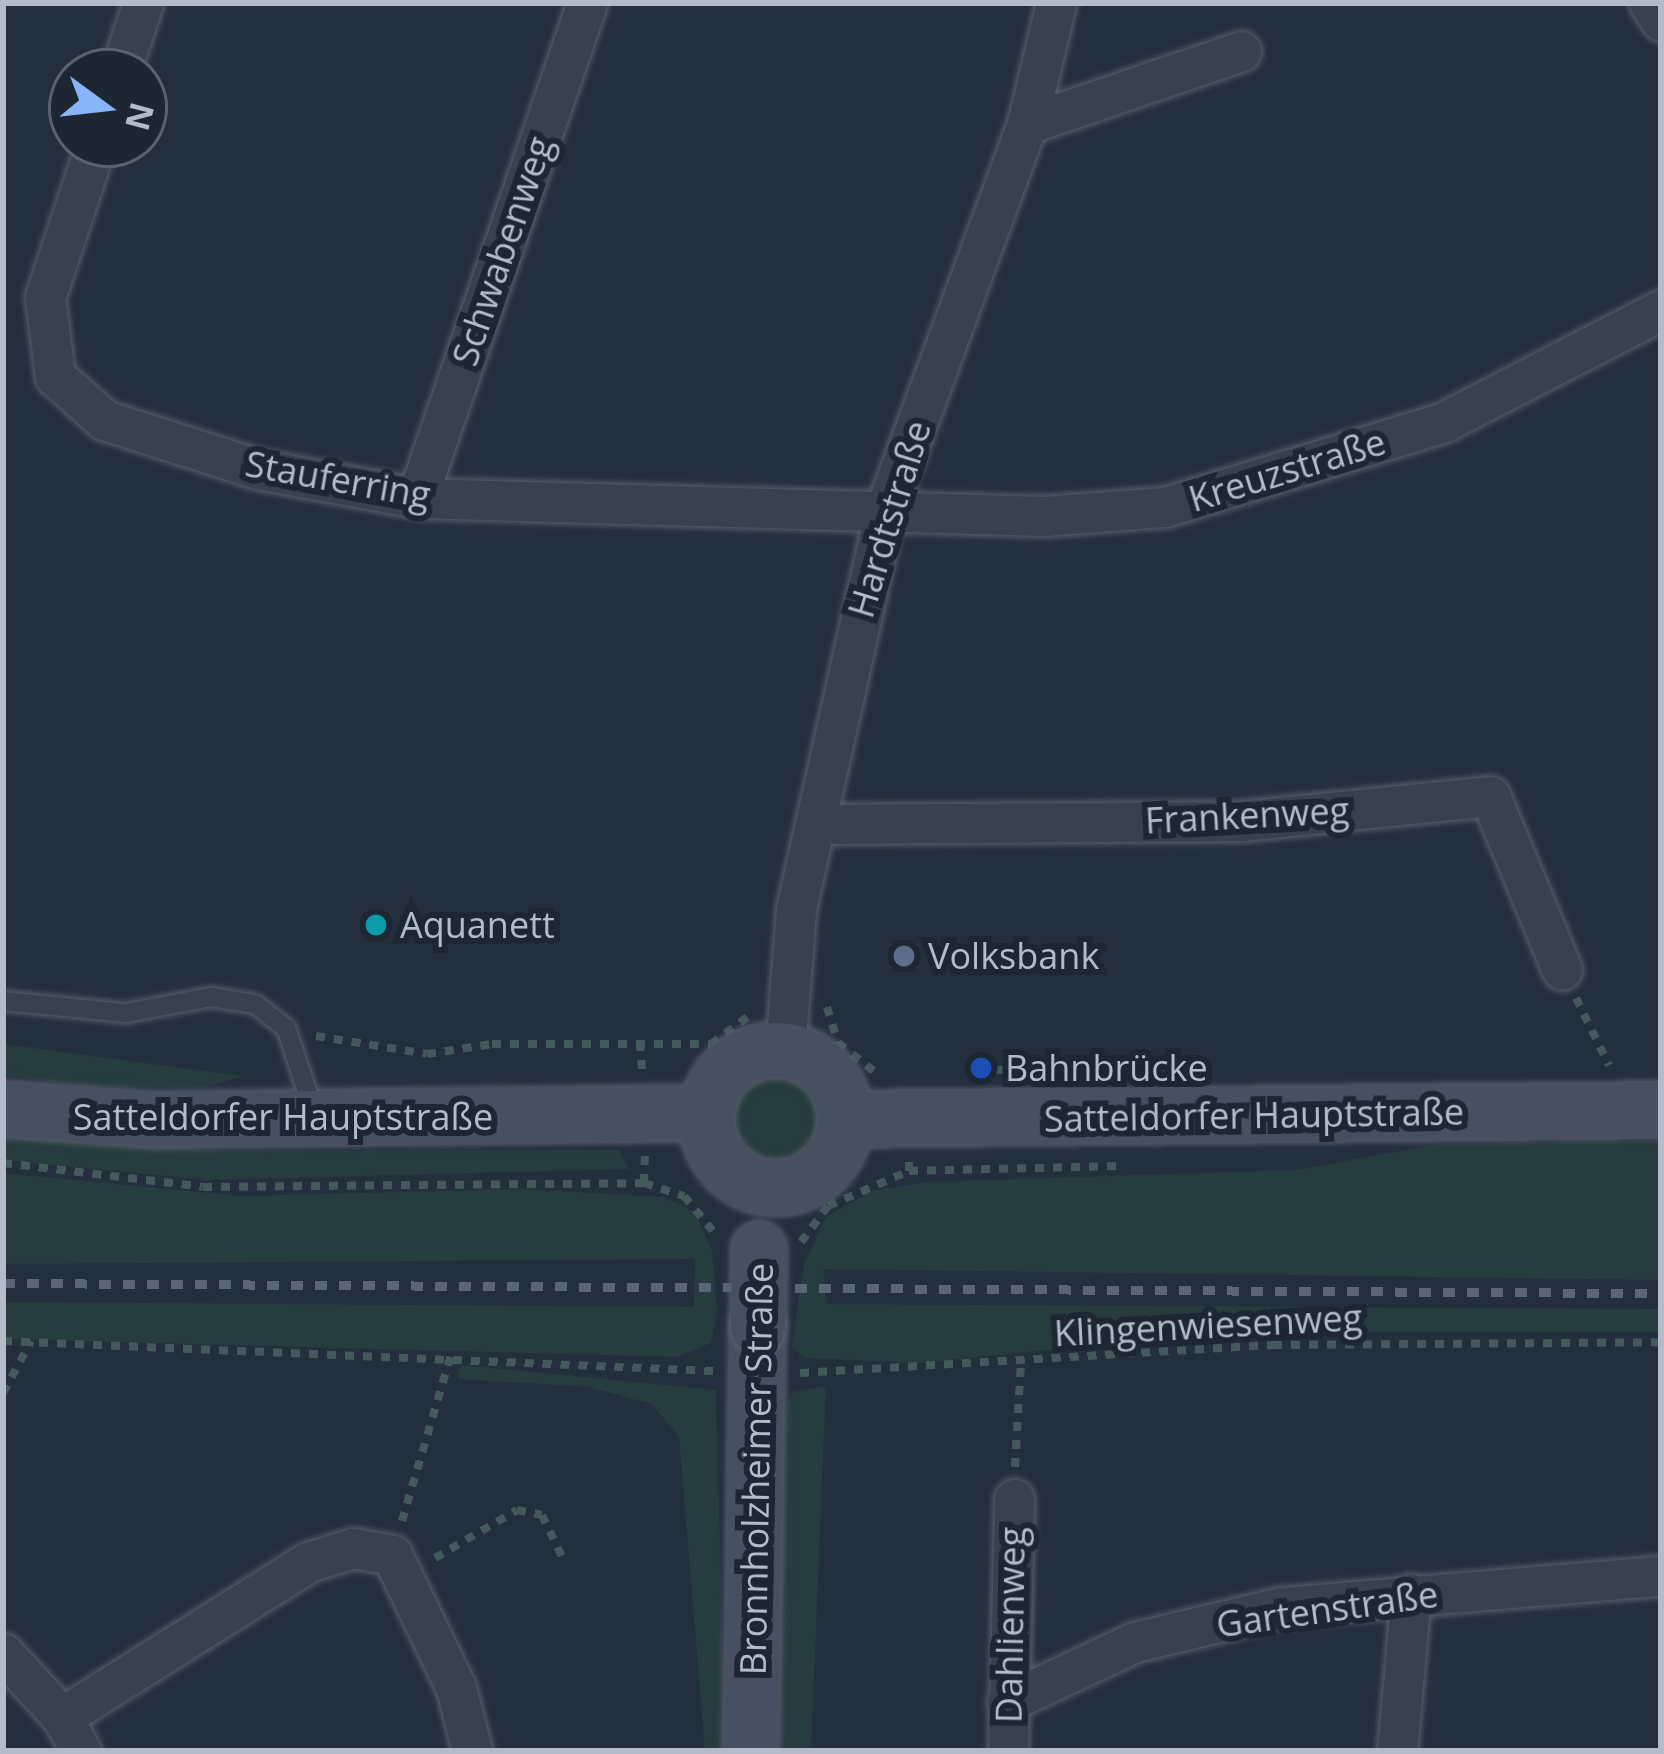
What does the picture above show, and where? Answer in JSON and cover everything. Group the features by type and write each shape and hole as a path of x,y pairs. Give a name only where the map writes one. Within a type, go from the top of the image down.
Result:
{"street":[{"path":"128,48 143,3"},
{"name":"Schwabenweg","path":"417,498 587,3"},
{"name":"Hardtstraße","path":"787,1026 796,909 885,511 1028,124 1056,3"},
{"path":"1648,3 1661,21"},
{"path":"1028,124 1241,51"},
{"name":"Stauferring","path":"88,168 46,297 55,376 104,421 258,469 417,498 885,511"},
{"name":"Kreuzstraße","path":"885,511 1044,516 1165,507 1444,422 1661,310"},
{"name":"Frankenweg","path":"815,824 1241,821 1490,796 1562,970"},
{"path":"787,1026 834,1078 846,1119 843,1142 816,1177 767,1188 732,1173 717,1156 707,1113 722,1075 787,1026"},
{"name":"Satteldorfer Hauptstraße","path":"3,1109 155,1120 707,1113"},
{"name":"Satteldorfer Hauptstraße","path":"846,1119 1661,1110"},
{"name":"Bronnholzheimer Straße","path":"751,1751 760,1245 767,1188"},
{"name":"Dahlienweg","path":"1008,1751 1014,1499"},
{"path":"3,1653 71,1734 308,1562 353,1548 392,1555 456,1688 472,1751"},
{"name":"Gartenstraße","path":"1007,1702 1135,1642 1281,1607 1661,1576"},
{"path":"1397,1751 1411,1594"}],"lane":[{"path":"3,1001 126,1013 211,998 255,1004 286,1028 315,1118"}],"path":[{"path":"1562,970 1610,1067 1587,1067"},
{"path":"3,1163 203,1187 644,1183 683,1196 720,1239 760,1245 800,1244 828,1206 909,1171 904,1079 868,1070 838,1043 829,1007 787,1026 757,1000 748,1020 711,1044 491,1044 427,1054 286,1028"},
{"path":"989,1071 1199,1066"},
{"name":"Klingenwiesenweg","path":"3,1341 451,1355 758,1350 1021,1361 1273,1345 1661,1342"},
{"path":"3,1393 31,1341"},
{"path":"392,1555 451,1355"},
{"path":"1014,1499 1021,1361"},
{"path":"464,1544 506,1512 530,1511 542,1515 564,1561"}],"green space":[{"path":"3,1044 242,1076 204,1088 81,1086 3,1075"},
{"path":"776,1077 806,1090 819,1120 806,1150 776,1163 746,1150 733,1120 746,1090"},
{"path":"3,1128 213,1151 619,1150 629,1169 207,1180 3,1160"},
{"path":"1661,1141 1661,1280 823,1269 827,1304 1661,1309 1661,1332 1208,1333 922,1363 805,1358 792,1347 804,1264 826,1217 872,1191 925,1182 1296,1170 1438,1144"},
{"path":"3,1173 241,1196 521,1189 664,1197 695,1212 712,1251 717,1310 711,1343 677,1357 3,1339 3,1302 694,1307 695,1259 3,1264"},
{"path":"461,1365 716,1390 725,1751 705,1751 679,1437 652,1404 589,1387 457,1379"},
{"path":"826,1386 811,1751 781,1751 775,1434 792,1392"}],"railway":[{"path":"3,1283 1661,1293"}],"place":[{"name":"Aquanett","path":"376,925"},
{"name":"Volksbank","path":"904,956"},
{"name":"Bahnbrücke","path":"981,1068"}]}
